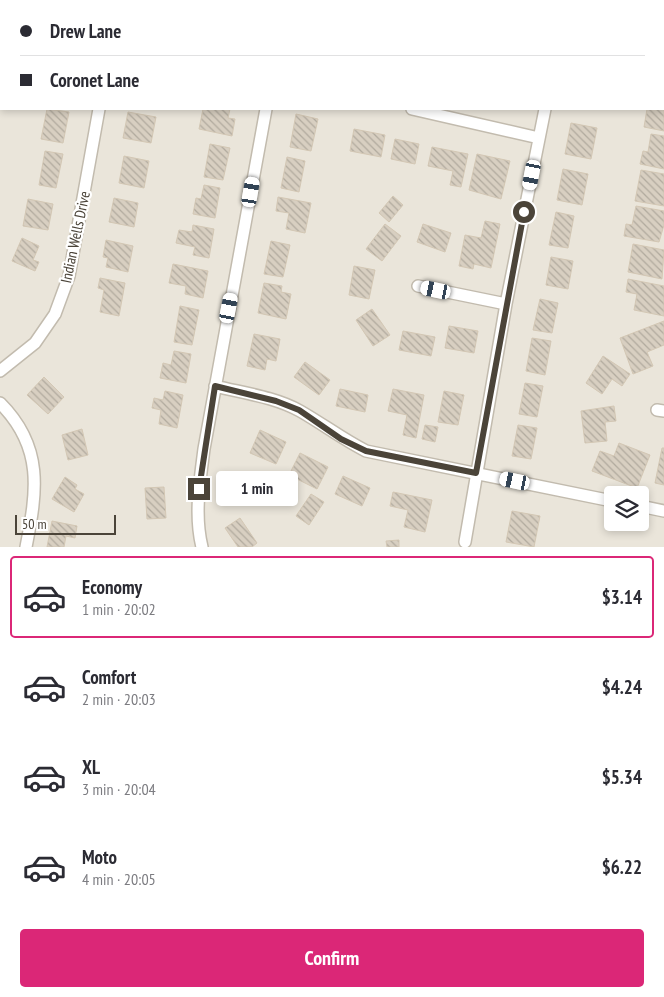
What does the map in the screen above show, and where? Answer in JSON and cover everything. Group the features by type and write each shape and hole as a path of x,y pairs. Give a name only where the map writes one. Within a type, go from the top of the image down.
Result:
{"street":[{"name":"Indian Wells Drive","path":"0,372 35,343 46,331 55,314 69,276 99,110"},
{"path":"202,547 198,528 199,489 215,386 266,110"},
{"path":"416,110 539,138"},
{"path":"465,542 506,304 545,110"},
{"path":"418,286 506,304"},
{"path":"215,386 276,401 299,410 341,439 366,451 604,499"},
{"path":"0,403 27,441 34,463 34,498 26,547"},
{"path":"649,508 664,511"}],"shaded area":[{"path":"0,110 664,110 664,547 0,547"}],"building":[{"path":"47,110 69,112 63,143 41,139"},
{"path":"203,110 230,110 228,118 235,119 232,136 199,129"},
{"path":"647,110 664,110 664,131 644,127"},
{"path":"128,112 156,117 151,143 123,138"},
{"path":"296,114 318,119 311,151 290,147"},
{"path":"571,123 597,128 591,159 565,154"},
{"path":"354,129 385,135 381,157 350,151"},
{"path":"651,134 664,136 664,169 640,164 643,151 648,152"},
{"path":"395,139 419,144 415,164 391,159"},
{"path":"210,144 230,148 223,180 204,177"},
{"path":"432,147 468,154 461,187 450,185 453,171 428,166"},
{"path":"45,151 63,154 56,188 39,185"},
{"path":"477,154 510,161 501,199 469,190"},
{"path":"124,156 149,161 144,188 119,183"},
{"path":"287,157 305,161 299,192 281,188"},
{"path":"563,169 588,174 582,205 557,200"},
{"path":"641,170 664,174 664,206 635,201"},
{"path":"204,185 220,188 215,218 193,214 196,198 201,199"},
{"path":"393,196 403,205 389,222 379,213"},
{"path":"278,197 311,203 305,233 286,229 289,213 276,211"},
{"path":"114,198 138,203 134,227 109,222"},
{"path":"28,199 53,204 48,230 23,226"},
{"path":"636,206 664,211 664,225 659,242 624,236 626,224 632,225"},
{"path":"556,212 574,216 568,248 549,245"},
{"path":"485,221 500,224 491,268 474,264 473,269 459,266 465,235 481,238"},
{"path":"385,224 401,236 382,261 366,249"},
{"path":"423,224 451,233 445,252 417,242"},
{"path":"193,225 214,229 209,258 193,255 195,247 176,243 179,230 192,232"},
{"path":"22,238 39,246 33,260 39,262 35,271 12,261"},
{"path":"106,240 133,246 128,272 106,267 108,258 103,257"},
{"path":"271,241 290,245 283,277 264,274"},
{"path":"633,244 664,250 662,279 628,272"},
{"path":"551,257 573,261 568,289 546,285"},
{"path":"173,264 208,271 203,298 185,294 186,286 169,283"},
{"path":"354,266 375,270 369,299 349,295"},
{"path":"100,278 125,283 119,316 100,312 104,290 98,288"},
{"path":"628,279 664,286 664,316 634,310 637,294 626,292"},
{"path":"264,283 282,286 281,292 291,294 286,319 258,313"},
{"path":"540,299 558,303 552,333 533,330"},
{"path":"180,306 199,310 192,345 174,342"},
{"path":"372,309 390,335 373,346 356,320"},
{"path":"664,321 664,345 647,352 653,366 633,374 620,338"},
{"path":"449,326 478,331 474,353 445,348"},
{"path":"403,331 435,337 431,356 399,350"},
{"path":"254,334 280,339 276,361 267,359 265,370 247,366"},
{"path":"532,338 551,341 545,375 526,371"},
{"path":"174,351 191,354 186,383 160,378 163,363 171,365"},
{"path":"603,356 630,374 622,386 612,379 602,394 586,383"},
{"path":"305,362 330,380 319,395 294,377"},
{"path":"44,377 64,397 48,414 27,395"},
{"path":"525,383 543,386 537,417 519,414"},
{"path":"340,389 368,395 365,412 336,406"},
{"path":"393,389 424,395 416,438 403,435 407,415 388,411"},
{"path":"165,391 183,395 177,428 159,424 161,410 152,408 154,398 163,400"},
{"path":"444,391 464,395 458,425 438,422"},
{"path":"614,406 616,421 605,422 607,441 585,443 581,411"},
{"path":"425,425 438,427 435,442 422,439"},
{"path":"518,425 537,428 531,459 512,456"},
{"path":"82,429 88,455 68,460 62,435"},
{"path":"260,430 286,442 276,464 250,453"},
{"path":"619,443 650,455 638,486 632,486 592,471 600,451 614,456"},
{"path":"662,448 664,448 664,485 655,483"},
{"path":"300,453 328,467 317,489 289,475"},
{"path":"343,476 370,488 362,506 335,494"},
{"path":"65,477 77,485 75,489 84,494 74,512 52,499"},
{"path":"164,487 166,518 147,519 145,488"},
{"path":"393,492 432,500 425,532 404,527 408,510 390,506"},
{"path":"311,494 324,502 309,525 296,516"},
{"path":"512,511 540,516 534,547 506,542"},
{"path":"240,518 257,543 252,547 238,547 225,528"},
{"path":"52,521 77,526 75,538 66,536 64,547 47,547"},
{"path":"399,540 399,547 387,547 386,541"}],"route":[{"path":"199,489 215,386 276,401 299,410 341,439 366,451 476,473 524,212"}]}
